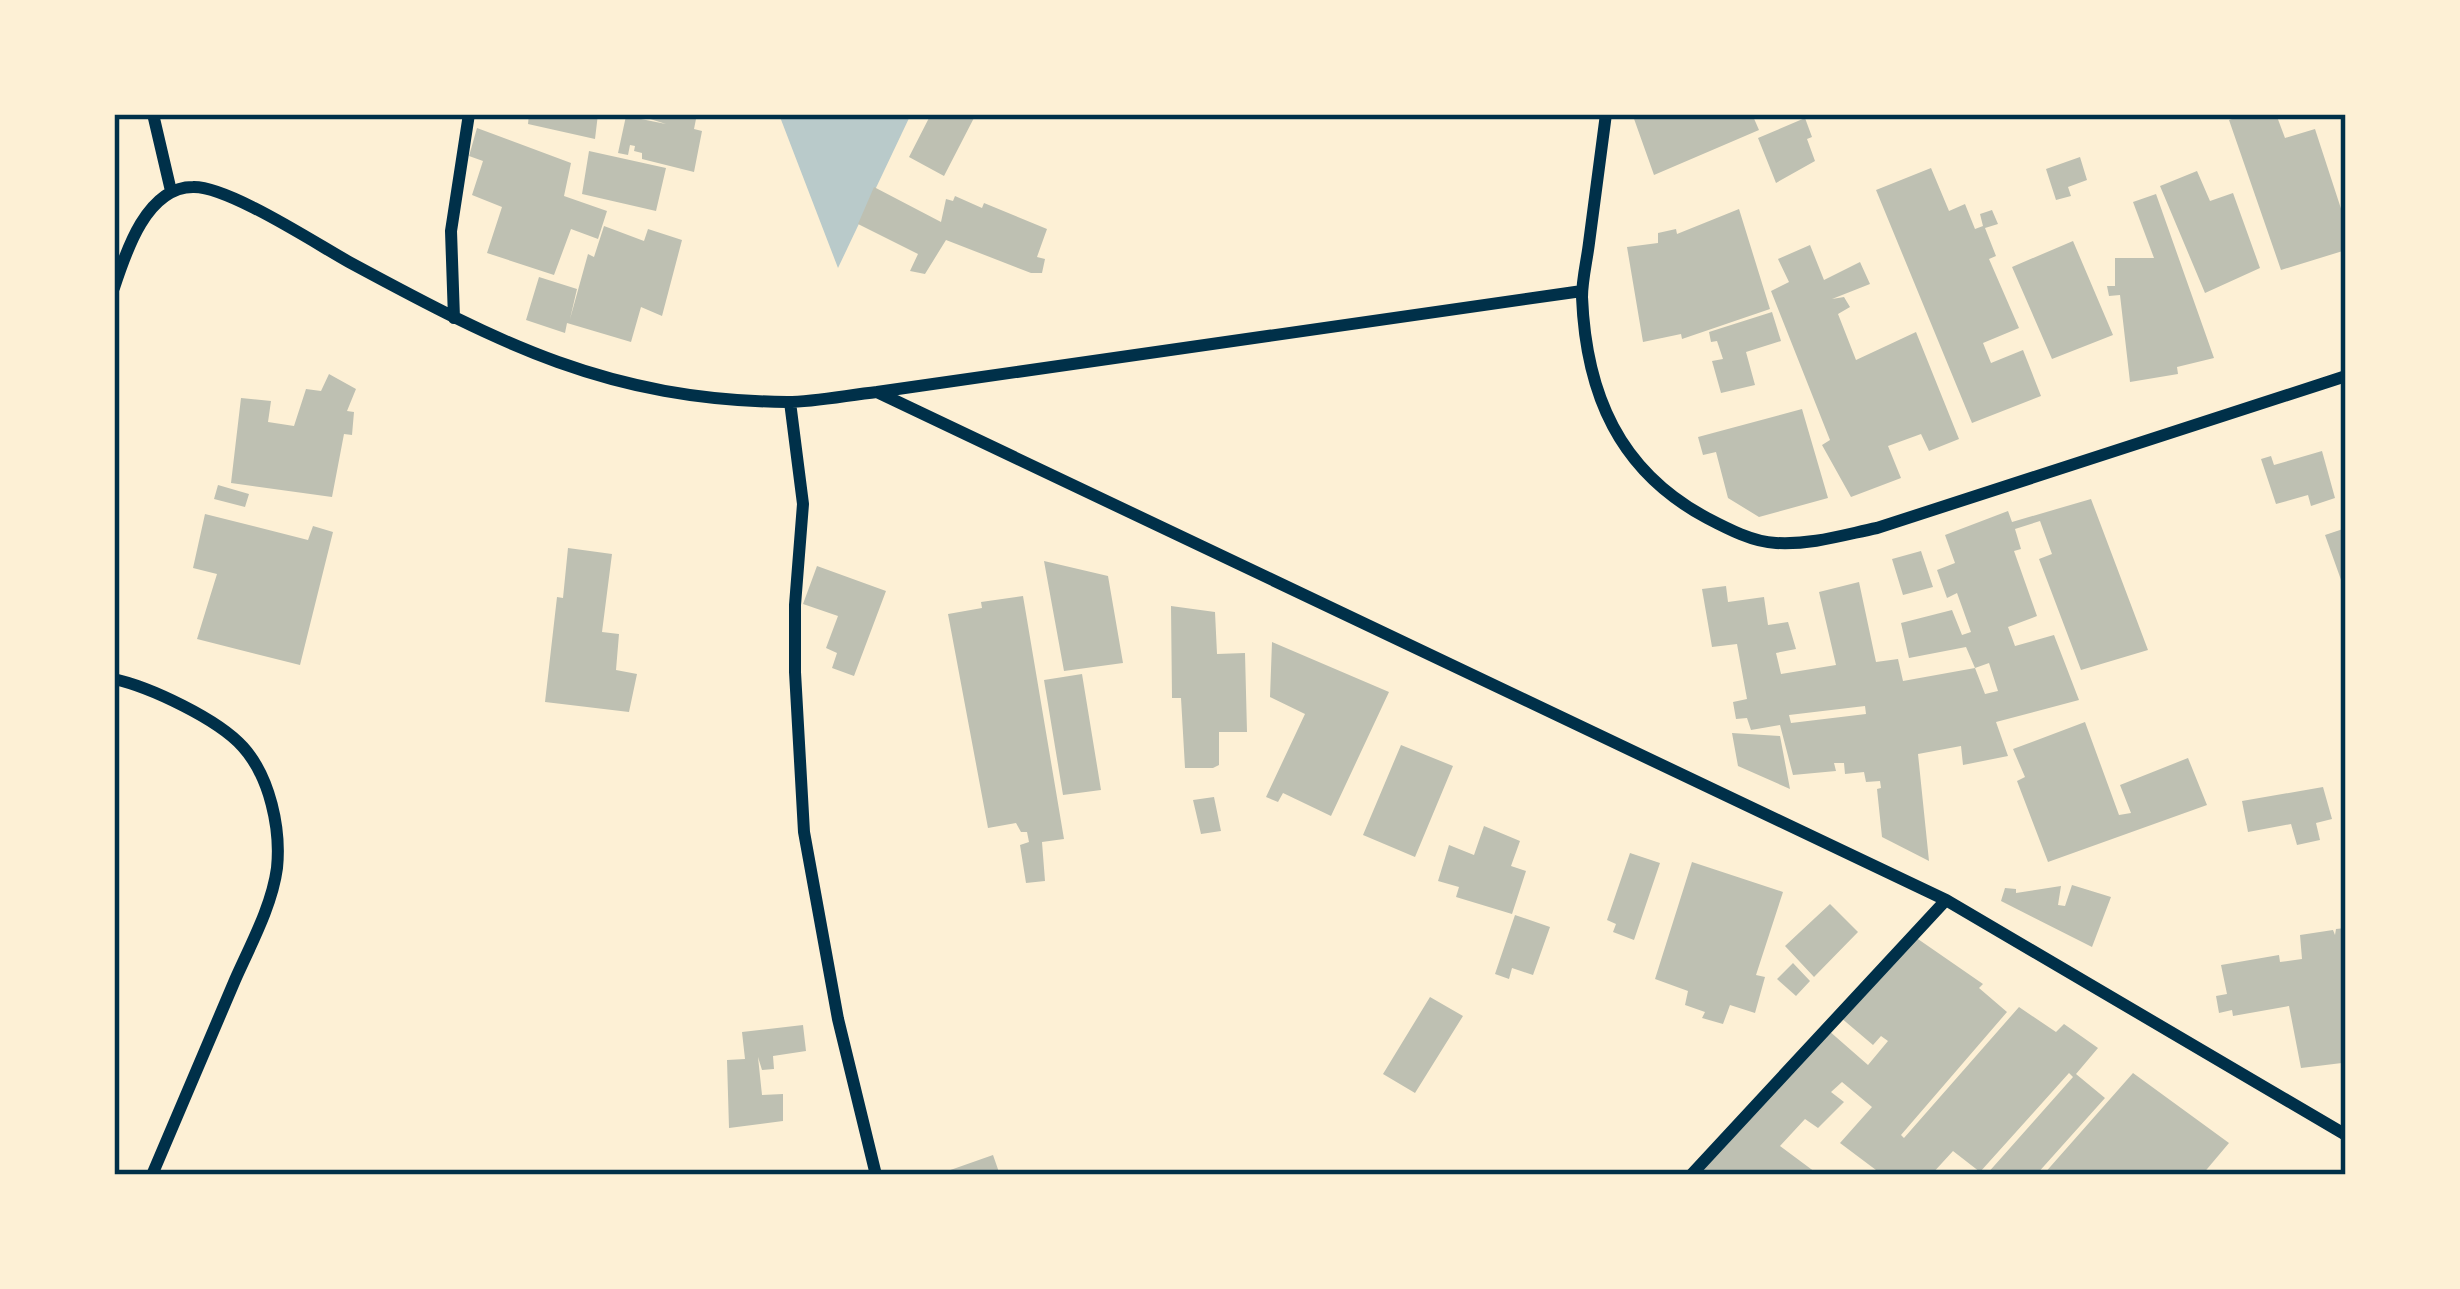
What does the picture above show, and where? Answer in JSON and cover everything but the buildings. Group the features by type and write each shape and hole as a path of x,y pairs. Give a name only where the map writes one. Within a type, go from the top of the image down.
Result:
{"street":[{"path":"153,114 171,191"},
{"path":"454,318 451,231 469,114"},
{"path":"1606,114 1582,291 1587,354 1599,403 1622,446 1659,486 1687,508 1730,530 1771,543 1811,542 1876,528 2346,376"},
{"path":"114,288 148,212 171,191 195,187 217,192 454,318 547,361 616,383 790,402 1582,291"},
{"path":"878,392 1946,899 2346,1135"},
{"path":"790,402 803,504 795,672 804,832 838,1019 875,1175"},
{"path":"114,679 191,710 243,747 265,785 277,826 277,871 260,924 152,1175"},
{"path":"1691,1175 1946,899"}],"shaded area":[{"path":"778,114 911,114 838,268 780,117"}]}
